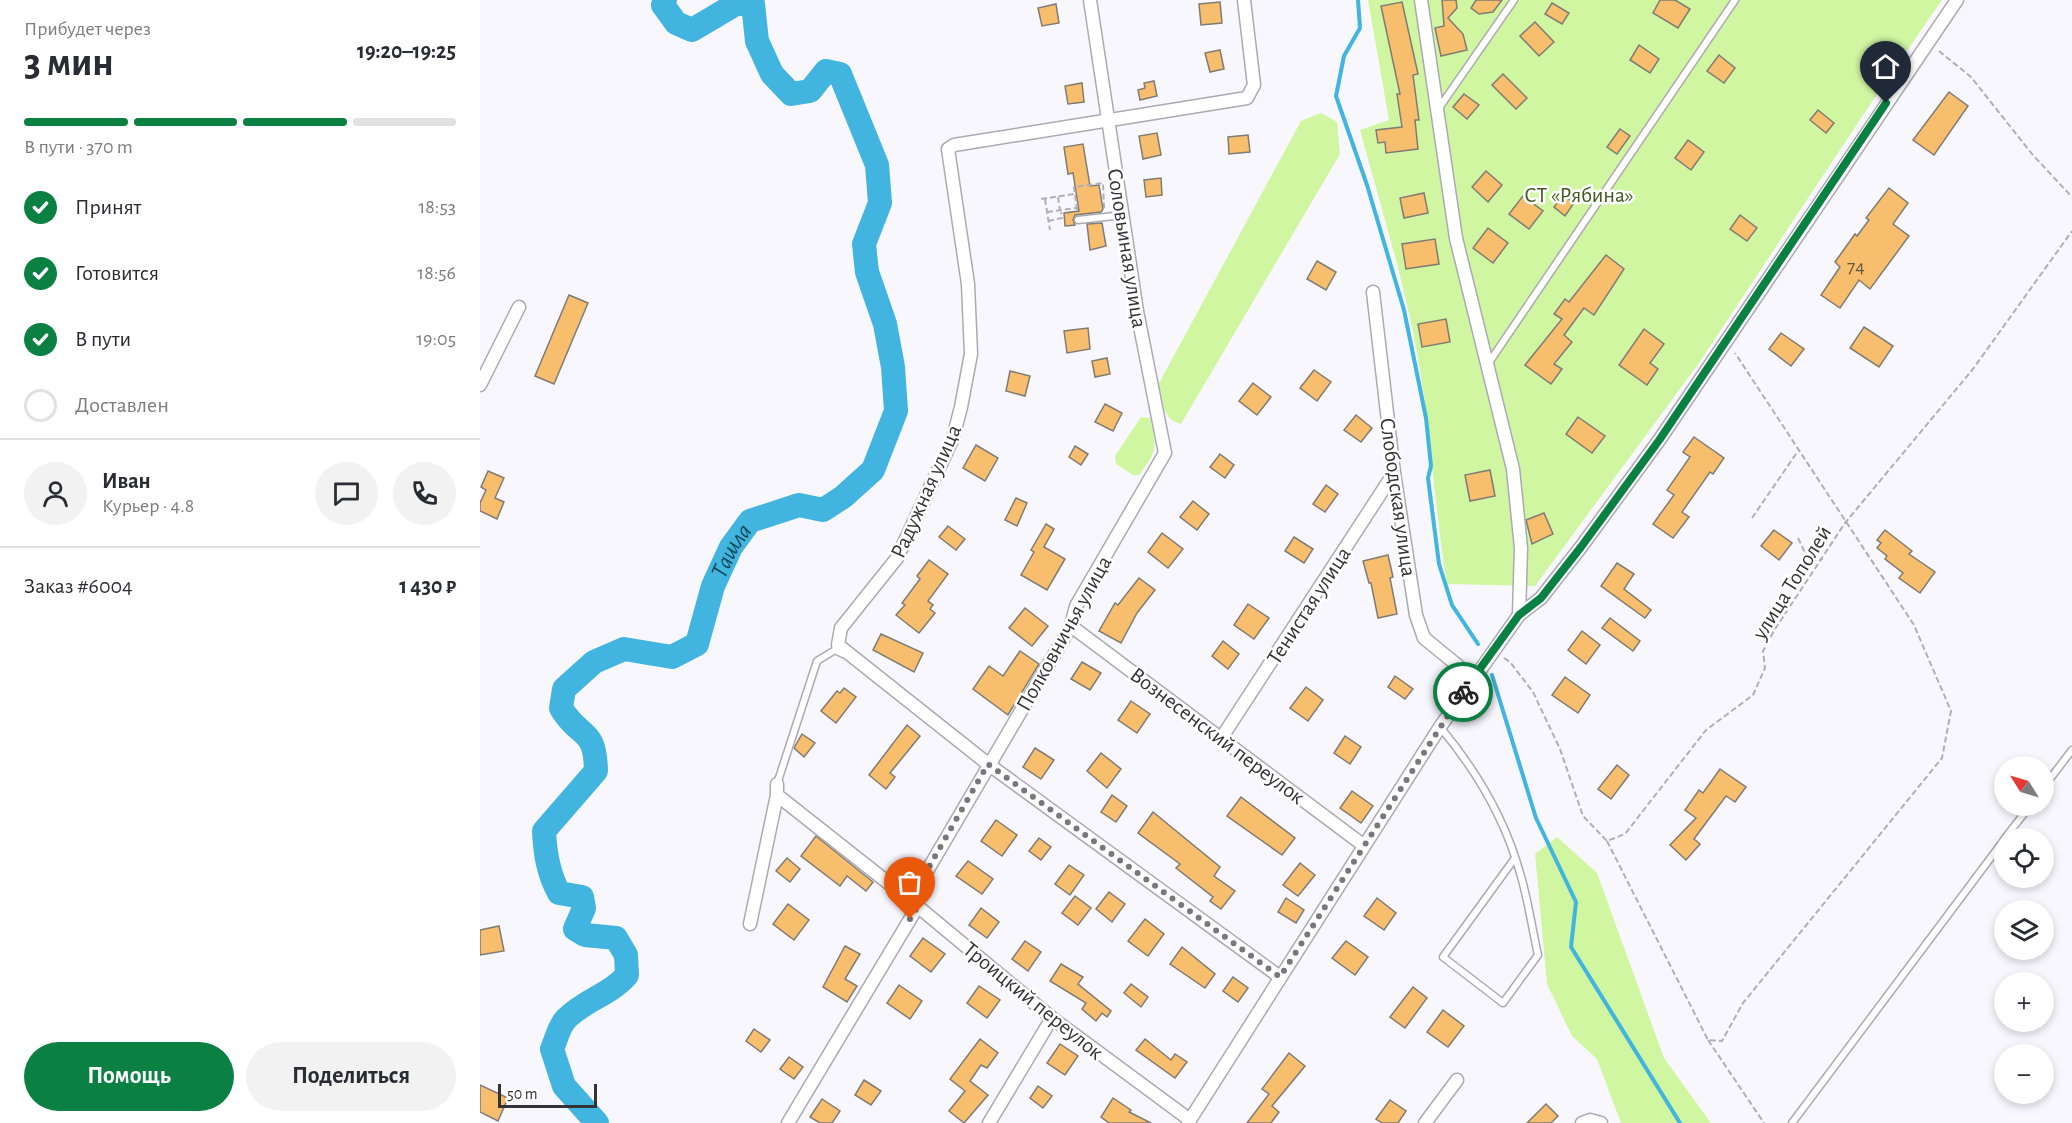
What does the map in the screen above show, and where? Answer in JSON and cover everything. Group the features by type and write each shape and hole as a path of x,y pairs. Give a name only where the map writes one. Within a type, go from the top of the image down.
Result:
{"street":[{"name":"Соловьиная улица","path":"1090,0 1137,311 1165,453 1142,490"},
{"path":"1108,121 1247,98 1254,85 1244,0"},
{"path":"1421,0 1456,238 1513,469 1521,548 1519,615"},
{"path":"1189,1122 1363,845 1473,678 1519,615 1541,598 1581,547 1660,439 1957,0"},
{"name":"Радужная улица","path":"850,656 838,645 841,628 897,558 953,438 961,407 971,354 968,284 948,150 954,145 1108,121"},
{"name":"Слободская улица","path":"1373,292 1394,473 1416,615 1424,638 1473,678"},
{"path":"480,385 519,308"},
{"name":"Тенистая улица","path":"1222,737 1394,473"},
{"name":"Полковничья улица","path":"788,1123 914,903 988,764 1071,626 1076,606 1142,490"},
{"name":"Вознесенский переулок","path":"1071,626 1222,737 1363,845"},
{"path":"850,656 988,764 1280,977"},
{"path":"750,924 777,789"},
{"name":"Троицкий переулок","path":"777,789 1052,1018 1189,1122"},
{"path":"988,1123 1052,1018"},
{"path":"1425,1123 1457,1080"},
{"path":"1582,1123 1590,1120 1601,1123"}],"lane":[{"path":"1437,111 1514,0"},
{"path":"1488,365 1735,0"},
{"path":"1078,220 1124,215"},
{"path":"777,789 818,661 835,650 850,656"},
{"path":"1440,727 1456,746 1497,811 1515,858 1520,873 1538,955 1503,1004 1443,957 1515,858"},
{"path":"2054,774 2072,750"},
{"path":"2013,828 2022,816"},
{"path":"1792,1123 1994,854"}],"path":[{"path":"1928,42 1971,77 2032,154 2072,196"},
{"path":"1078,220 1074,187 1103,183 1106,217"},
{"path":"1050,230 1043,199 1074,194"},
{"path":"1048,220 1062,218 1058,196"},
{"path":"1047,212 1076,208"},
{"name":"улица Тополей","path":"1607,841 1625,834 1706,730 1753,695 1765,668 1763,651 1845,523 1973,369 2072,231"},
{"path":"1708,1040 1722,1041 1743,1003 1942,758 1951,711 1914,625 1731,348 1720,350"},
{"path":"1752,518 1762,499 1798,451"},
{"path":"1798,538 1809,561 1823,559"},
{"path":"1491,652 1510,662 1533,692 1560,749 1583,816 1607,841 1708,1040 1764,1123"}],"green space":[{"name":"СТ «Рябина»","path":"1368,0 1942,0 1699,363 1535,586 1447,584 1424,395 1413,332 1395,256 1360,130 1389,120"},
{"path":"1321,113 1337,122 1340,154 1181,424 1175,422 1164,409 1158,385 1301,121"},
{"path":"1141,417 1150,418 1155,443 1150,460 1139,475 1133,475 1116,464 1115,456"},
{"path":"1557,837 1597,873 1664,1058 1711,1123 1621,1123 1597,1059 1572,1036 1547,984 1535,854"}],"building":[{"path":"1442,0 1456,0 1457,8 1448,18 1463,34 1467,50 1441,56 1435,28 1444,26"},
{"path":"1476,0 1502,0 1493,12 1479,14 1471,8"},
{"path":"1660,0 1675,0 1690,9 1678,28 1653,13"},
{"path":"1220,2 1222,23 1201,25 1199,4"},
{"path":"1402,2 1418,74 1413,75 1419,120 1415,120 1418,149 1386,153 1385,142 1378,143 1376,130 1402,127 1397,94 1400,94 1381,6"},
{"path":"1552,3 1569,13 1562,24 1545,14"},
{"path":"1056,4 1059,23 1042,26 1038,8"},
{"path":"1535,22 1554,42 1539,56 1520,36"},
{"path":"1639,45 1659,59 1650,73 1630,60"},
{"path":"1220,50 1224,69 1210,72 1205,53"},
{"path":"1719,55 1735,68 1724,83 1707,71"},
{"path":"1503,74 1527,98 1516,109 1492,85"},
{"path":"1154,81 1157,96 1140,100 1138,90 1145,88 1144,83"},
{"path":"1082,83 1084,102 1068,104 1065,86"},
{"path":"1949,92 1968,106 1934,155 1913,140"},
{"path":"1464,94 1479,105 1467,119 1453,107"},
{"path":"1818,110 1834,123 1826,133 1810,120"},
{"path":"1620,129 1630,136 1617,154 1607,147"},
{"path":"1157,133 1161,155 1143,159 1139,136"},
{"path":"1248,135 1250,152 1229,154 1228,137"},
{"path":"1688,140 1704,152 1691,170 1675,158"},
{"path":"1083,144 1090,186 1099,185 1103,209 1101,212 1075,215 1073,220 1075,225 1065,226 1064,213 1079,211 1073,173 1068,174 1064,147"},
{"path":"1486,171 1502,185 1488,202 1472,187"},
{"path":"1161,178 1162,195 1146,197 1144,180"},
{"path":"1889,188 1908,203 1893,224 1909,236 1870,289 1859,280 1840,308 1821,295 1840,267 1835,262 1855,234 1857,236 1869,220 1866,218"},
{"path":"1424,193 1428,213 1404,218 1400,198"},
{"path":"1563,195 1574,203 1565,216 1554,207"},
{"path":"1523,196 1543,211 1529,229 1509,214"},
{"path":"1740,215 1757,228 1747,241 1730,229"},
{"path":"1102,223 1106,246 1090,250 1087,224"},
{"path":"1488,228 1508,243 1493,263 1473,248"},
{"path":"1435,239 1439,264 1406,269 1402,244"},
{"path":"1606,255 1624,269 1594,315 1584,308 1564,335 1572,342 1554,364 1562,369 1551,384 1525,365 1562,319 1554,314 1565,299 1569,302"},
{"path":"1317,261 1336,272 1326,290 1307,279"},
{"path":"569,295 588,303 554,384 535,376"},
{"path":"1446,319 1450,342 1422,347 1418,324"},
{"path":"1864,327 1893,346 1879,367 1850,348"},
{"path":"1088,328 1090,349 1067,353 1064,331"},
{"path":"1644,329 1664,344 1650,363 1658,369 1647,385 1619,365"},
{"path":"1781,333 1804,349 1791,366 1769,349"},
{"path":"1107,358 1110,374 1095,377 1092,361"},
{"path":"1314,370 1331,382 1317,401 1300,388"},
{"path":"1010,371 1030,376 1025,396 1006,391"},
{"path":"1253,383 1271,397 1257,415 1239,401"},
{"path":"1105,404 1122,413 1113,431 1095,422"},
{"path":"1356,415 1372,428 1361,442 1344,430"},
{"path":"1578,417 1605,436 1592,453 1566,434"},
{"path":"1694,437 1724,458 1713,474 1710,472 1682,512 1689,517 1673,538 1653,524 1674,495 1667,490 1690,457 1683,452"},
{"path":"976,445 998,458 985,481 963,468"},
{"path":"1075,446 1088,454 1081,465 1069,457"},
{"path":"1220,454 1234,465 1225,478 1210,467"},
{"path":"1490,470 1495,496 1470,501 1465,475"},
{"path":"488,471 504,478 495,498 504,502 497,519 480,511 480,503 486,490 481,487"},
{"path":"1326,485 1338,494 1325,512 1313,504"},
{"path":"1016,498 1027,503 1017,526 1005,520"},
{"path":"1193,501 1209,514 1197,530 1180,517"},
{"path":"1544,513 1553,534 1532,544 1526,520"},
{"path":"1046,524 1054,529 1044,547 1065,559 1047,590 1021,575 1034,552 1031,550"},
{"path":"948,526 965,539 956,550 939,537"},
{"path":"1774,530 1792,543 1779,560 1761,546"},
{"path":"1885,530 1912,551 1909,554 1935,572 1920,593 1899,578 1903,573 1885,559 1887,556 1877,548 1881,543 1877,540"},
{"path":"1162,533 1183,549 1168,568 1148,552"},
{"path":"1294,537 1313,549 1304,563 1285,551"},
{"path":"1388,555 1397,614 1378,618 1371,583 1369,583 1363,561"},
{"path":"929,560 948,574 928,601 933,605 930,609 935,613 919,633 896,615 905,605 902,603 920,579 917,576"},
{"path":"1617,563 1634,574 1624,589 1651,610 1645,618 1601,586"},
{"path":"1139,578 1155,590 1137,613 1121,643 1099,631 1115,603 1118,605"},
{"path":"1248,604 1269,618 1254,639 1234,625"},
{"path":"1025,608 1048,626 1032,646 1009,628"},
{"path":"1610,618 1640,641 1633,651 1602,628"},
{"path":"1582,631 1600,645 1586,664 1568,650"},
{"path":"881,634 923,653 914,672 873,650"},
{"path":"1223,641 1239,654 1228,669 1212,656"},
{"path":"1020,651 1039,664 1008,715 973,689 989,666 1003,676"},
{"path":"1082,662 1101,673 1090,690 1071,679"},
{"path":"1395,676 1413,689 1405,699 1388,687"},
{"path":"1565,677 1590,695 1578,713 1552,695"},
{"path":"1306,687 1323,700 1308,721 1290,708"},
{"path":"844,688 856,697 836,723 821,711 837,691 840,693"},
{"path":"1131,701 1150,714 1137,733 1118,720"},
{"path":"907,725 920,736 890,773 895,777 886,789 869,775"},
{"path":"802,734 815,743 804,757 794,748"},
{"path":"1345,736 1361,747 1350,764 1334,753"},
{"path":"1035,748 1054,760 1041,779 1023,767"},
{"path":"1101,753 1121,769 1107,788 1087,771"},
{"path":"1617,765 1629,775 1611,799 1598,789"},
{"path":"1720,769 1746,787 1735,802 1726,796 1694,839 1700,844 1686,860 1670,845 1696,818 1685,810 1699,790 1703,793"},
{"path":"1352,791 1373,806 1361,823 1340,808"},
{"path":"1112,795 1127,806 1116,822 1101,812"},
{"path":"1241,797 1295,838 1282,855 1227,816"},
{"path":"1153,812 1220,867 1214,876 1235,891 1221,909 1210,901 1213,897 1176,868 1180,864 1138,833"},
{"path":"996,820 1017,835 1002,856 981,841"},
{"path":"816,836 873,882 866,891 847,876 840,886 801,856"},
{"path":"1039,838 1051,847 1041,860 1029,851"},
{"path":"787,858 800,869 790,882 776,871"},
{"path":"968,861 993,879 982,894 956,876"},
{"path":"1300,863 1315,875 1298,896 1283,885"},
{"path":"1069,865 1084,875 1070,895 1055,884"},
{"path":"1109,892 1125,904 1112,922 1096,909"},
{"path":"1075,896 1091,908 1078,925 1062,913"},
{"path":"1286,898 1304,910 1296,923 1278,912"},
{"path":"1377,898 1396,913 1384,930 1364,916"},
{"path":"788,904 809,920 794,940 773,924"},
{"path":"981,908 999,922 987,938 969,925"},
{"path":"1145,919 1164,934 1148,956 1128,941"},
{"path":"499,926 504,951 480,955 480,930"},
{"path":"923,938 945,954 931,972 910,956"},
{"path":"1025,941 1041,952 1028,971 1012,959"},
{"path":"1346,941 1368,957 1355,975 1332,958"},
{"path":"845,946 860,954 845,979 857,986 847,1002 823,987"},
{"path":"1182,947 1215,974 1205,988 1170,964"},
{"path":"1061,964 1083,977 1078,984 1111,1011 1107,1017 1102,1013 1096,1021 1082,1009 1086,1003 1050,981"},
{"path":"1233,977 1248,988 1238,1002 1223,991"},
{"path":"1131,984 1148,997 1141,1007 1124,993"},
{"path":"899,985 922,1001 910,1019 887,1003"},
{"path":"979,986 1000,1000 987,1018 967,1003"},
{"path":"1413,987 1427,998 1405,1028 1390,1017"},
{"path":"1443,1010 1464,1026 1448,1047 1427,1032"},
{"path":"754,1029 770,1040 761,1052 746,1041"},
{"path":"980,1039 998,1053 987,1068 981,1065 970,1081 988,1095 964,1123 949,1111 965,1091 950,1079"},
{"path":"1145,1039 1171,1060 1175,1054 1187,1062 1175,1078 1136,1050"},
{"path":"1060,1044 1078,1056 1065,1075 1047,1063"},
{"path":"1289,1053 1305,1066 1272,1106 1279,1112 1271,1123 1247,1123 1269,1094 1262,1089"},
{"path":"789,1057 803,1067 794,1079 780,1069"},
{"path":"864,1080 881,1091 871,1105 855,1095"},
{"path":"480,1085 508,1098 498,1121 480,1112"},
{"path":"1038,1086 1052,1096 1043,1108 1030,1098"},
{"path":"1113,1098 1131,1110 1129,1112 1151,1123 1109,1123 1101,1117"},
{"path":"822,1099 840,1111 832,1123 820,1123 810,1117"},
{"path":"1390,1100 1406,1111 1398,1123 1382,1123 1376,1119"},
{"path":"1546,1104 1558,1116 1551,1123 1527,1123"}],"waterway":[{"name":"Ташла","path":"597,1123 564,1086 552,1049 560,1029 573,1012 613,988 627,975 626,955 616,938 585,935 575,929 584,908 582,897 559,893 548,863 544,831 596,771 593,747 561,708 564,689 594,662 624,649 672,657 697,644 713,586 731,547 750,521 799,505 823,510 843,497 873,470 896,411 893,367 885,324 867,272 864,244 880,203 877,165 840,74 826,71 810,91 791,94 772,74 757,41 753,4 736,4 692,30 676,23 663,5 665,0"},
{"path":"1358,0 1360,28 1344,56 1336,96 1367,185 1404,310 1426,418 1431,466 1428,478 1439,564 1452,605 1478,644"},
{"path":"1492,675 1536,818 1576,902 1571,947 1680,1123"}],"way so far":[{"path":"910,919 918,906 910,900 988,764 1280,977 1463,692"}],"route":[{"path":"1463,692 1519,615 1541,598 1581,547 1660,439 1886,103"}]}
